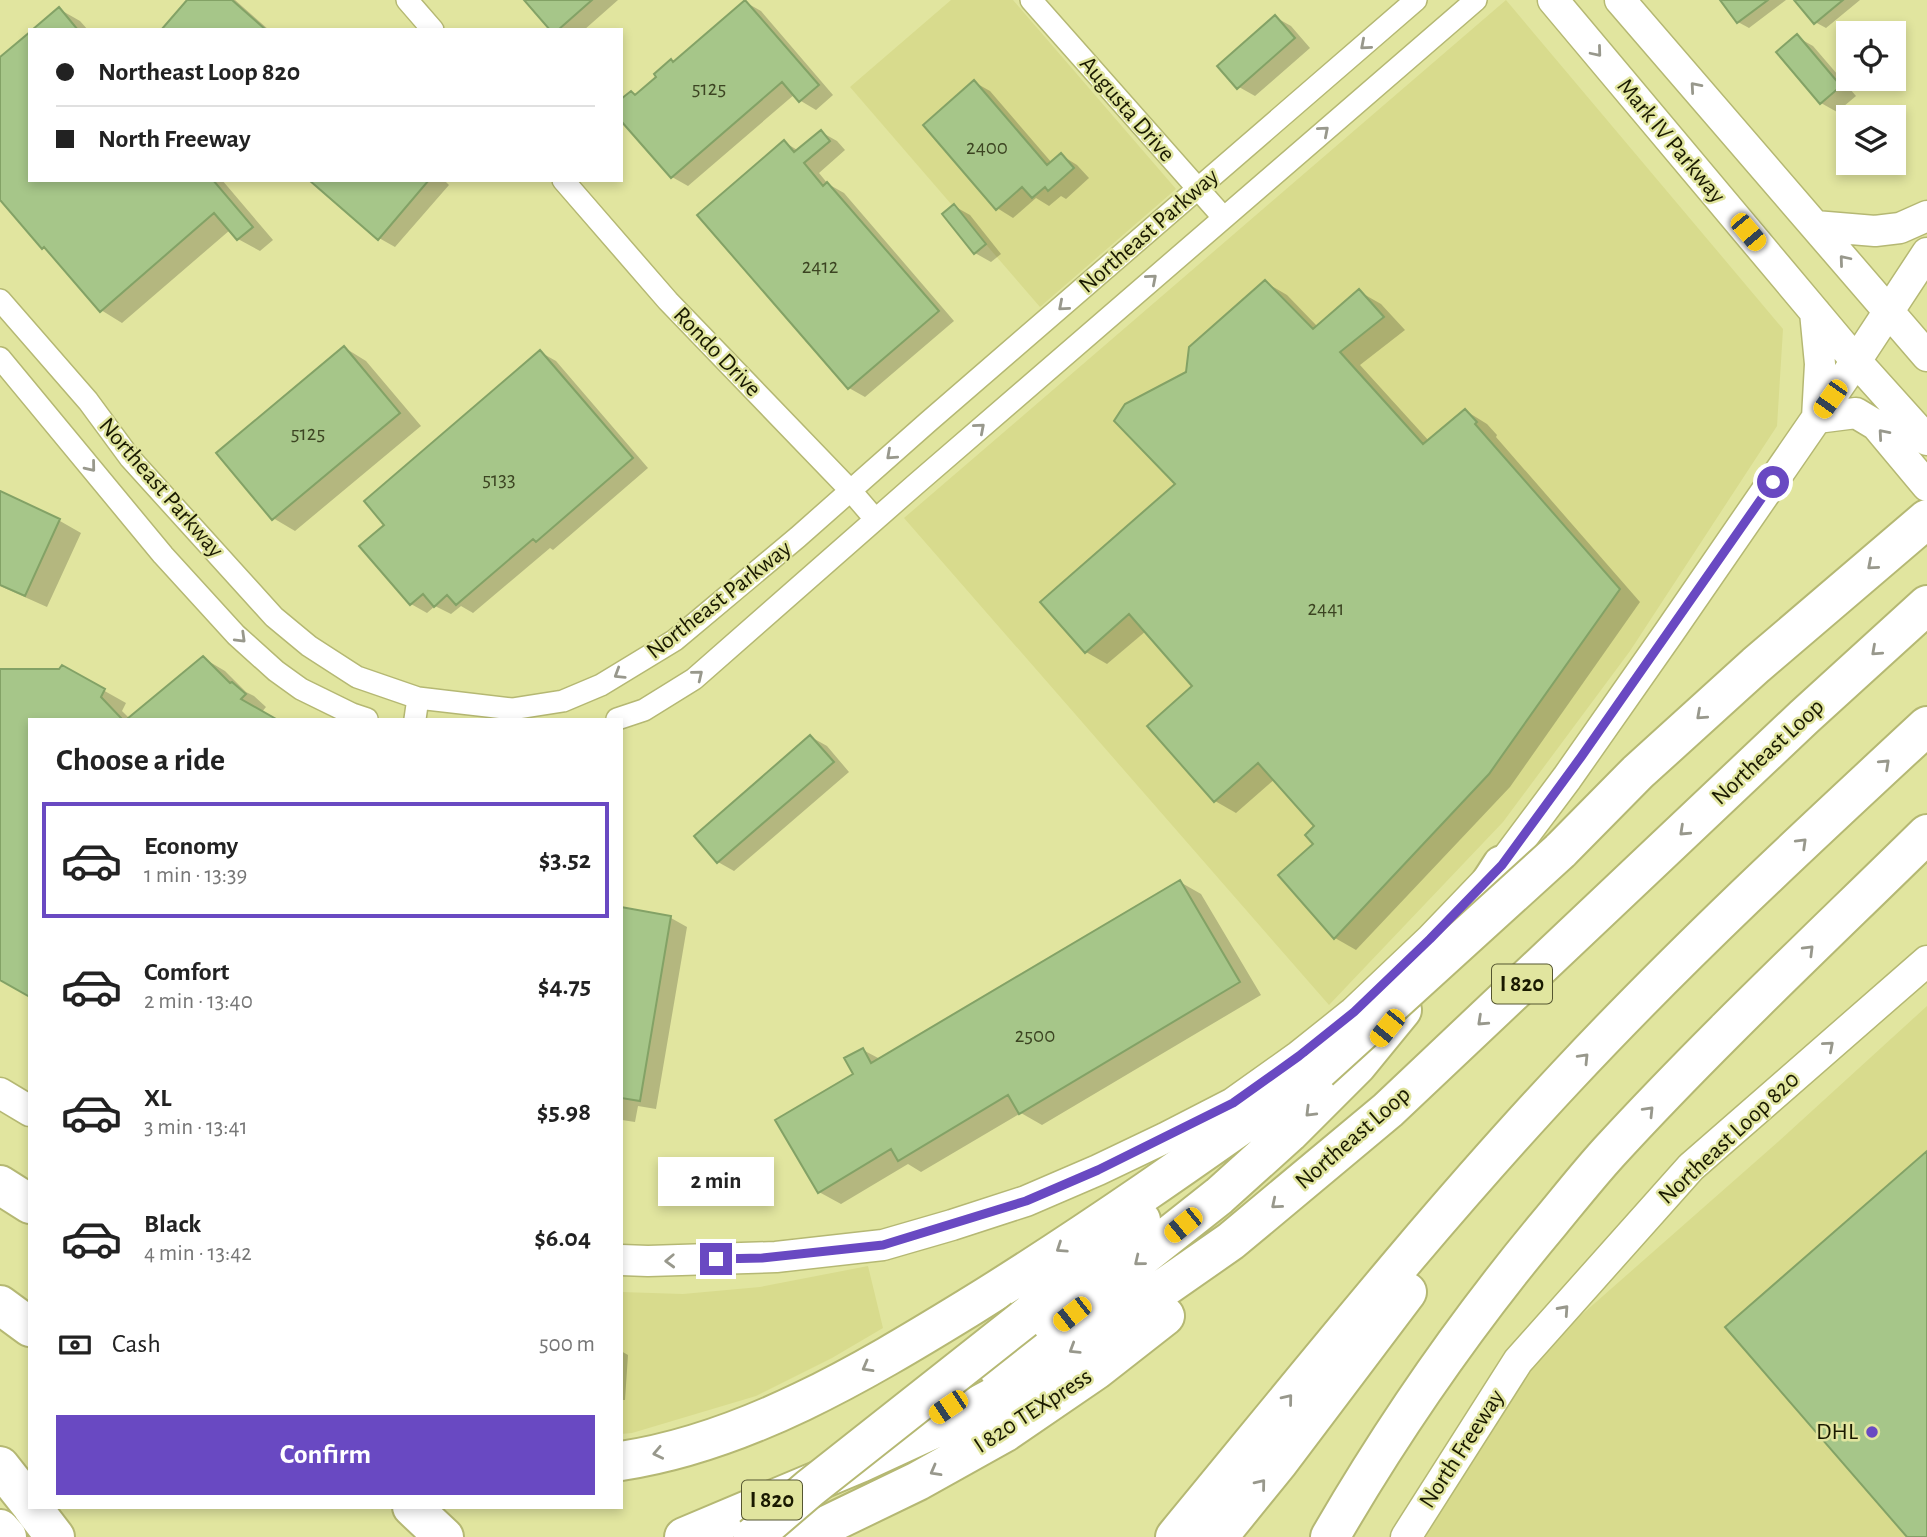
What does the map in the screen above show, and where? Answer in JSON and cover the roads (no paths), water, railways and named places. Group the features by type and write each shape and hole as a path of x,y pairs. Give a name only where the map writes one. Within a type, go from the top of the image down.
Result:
{"highway":[{"path":"752,1537 1024,1319 1319,1070 1560,850 1638,772 1926,509"},
{"name":"Northeast Loop","path":"684,1537 938,1427 1045,1367 1140,1306 1231,1241 1388,1110 1804,717 1927,605"},
{"path":"1175,1537 1368,1302 1598,1042 1835,811 1927,726"},
{"path":"1300,1537 1348,1462 1436,1343 1478,1293 1713,1045 1927,834"},
{"path":"860,1462 992,1376 1219,1196 1289,1133 1357,1065 1402,1010 1447,950 1502,865"},
{"path":"623,1461 688,1447 742,1428 822,1392 911,1343 1008,1284 1178,1170 1319,1070"},
{"path":"1218,1537 1383,1325 1538,1108"},
{"path":"1330,1537 1403,1417 1460,1336 1608,1153"},
{"path":"0,1185 28,1203"},
{"name":"I 820 TEXpress","path":"802,1537 918,1480 1004,1433 1073,1386 1185,1300 1231,1241"},
{"path":"0,1305 28,1326"},
{"path":"0,1466 28,1502"},
{"path":"414,1509 444,1537"},
{"path":"0,1530 6,1537"}],"main road":[{"name":"Mark IV Parkway","path":"1553,0 1856,361 1927,440"},
{"path":"1620,0 1927,356"},
{"path":"1815,226 1875,231 1900,228 1927,216"},
{"path":"623,1261 762,1258 883,1245 1026,1201 1098,1170 1233,1103 1299,1056 1354,1012 1502,865 1646,665 1856,361 1927,253"},
{"path":"1815,312 1820,364 1817,418"},
{"path":"1817,418 1856,413 1876,425 1926,509"},
{"name":"Northeast Loop 820","path":"1518,1360 1691,1167 1927,961"},
{"path":"0,1093 28,1110"},
{"name":"North Freeway","path":"1406,1537 1518,1360"}],"street":[{"path":"407,0 431,28"},
{"name":"Augusta Drive","path":"1031,0 1223,217"},
{"name":"Northeast Parkway","path":"0,300 88,401 131,458 274,617 309,646 357,677 418,698 512,709 564,701 601,685 675,640 851,491 1416,0"},
{"name":"Northeast Parkway","path":"620,718 644,710 694,679 875,519 1476,0"},
{"name":"Rondo Drive","path":"565,182 668,301 875,519"},
{"name":"Northeast Parkway","path":"0,358 163,555 236,635 276,671 301,689 364,718"},
{"path":"61,429 88,401"},
{"path":"415,718 418,698"}],"place":[{"name":"DHL","path":"1872,1432"}]}
